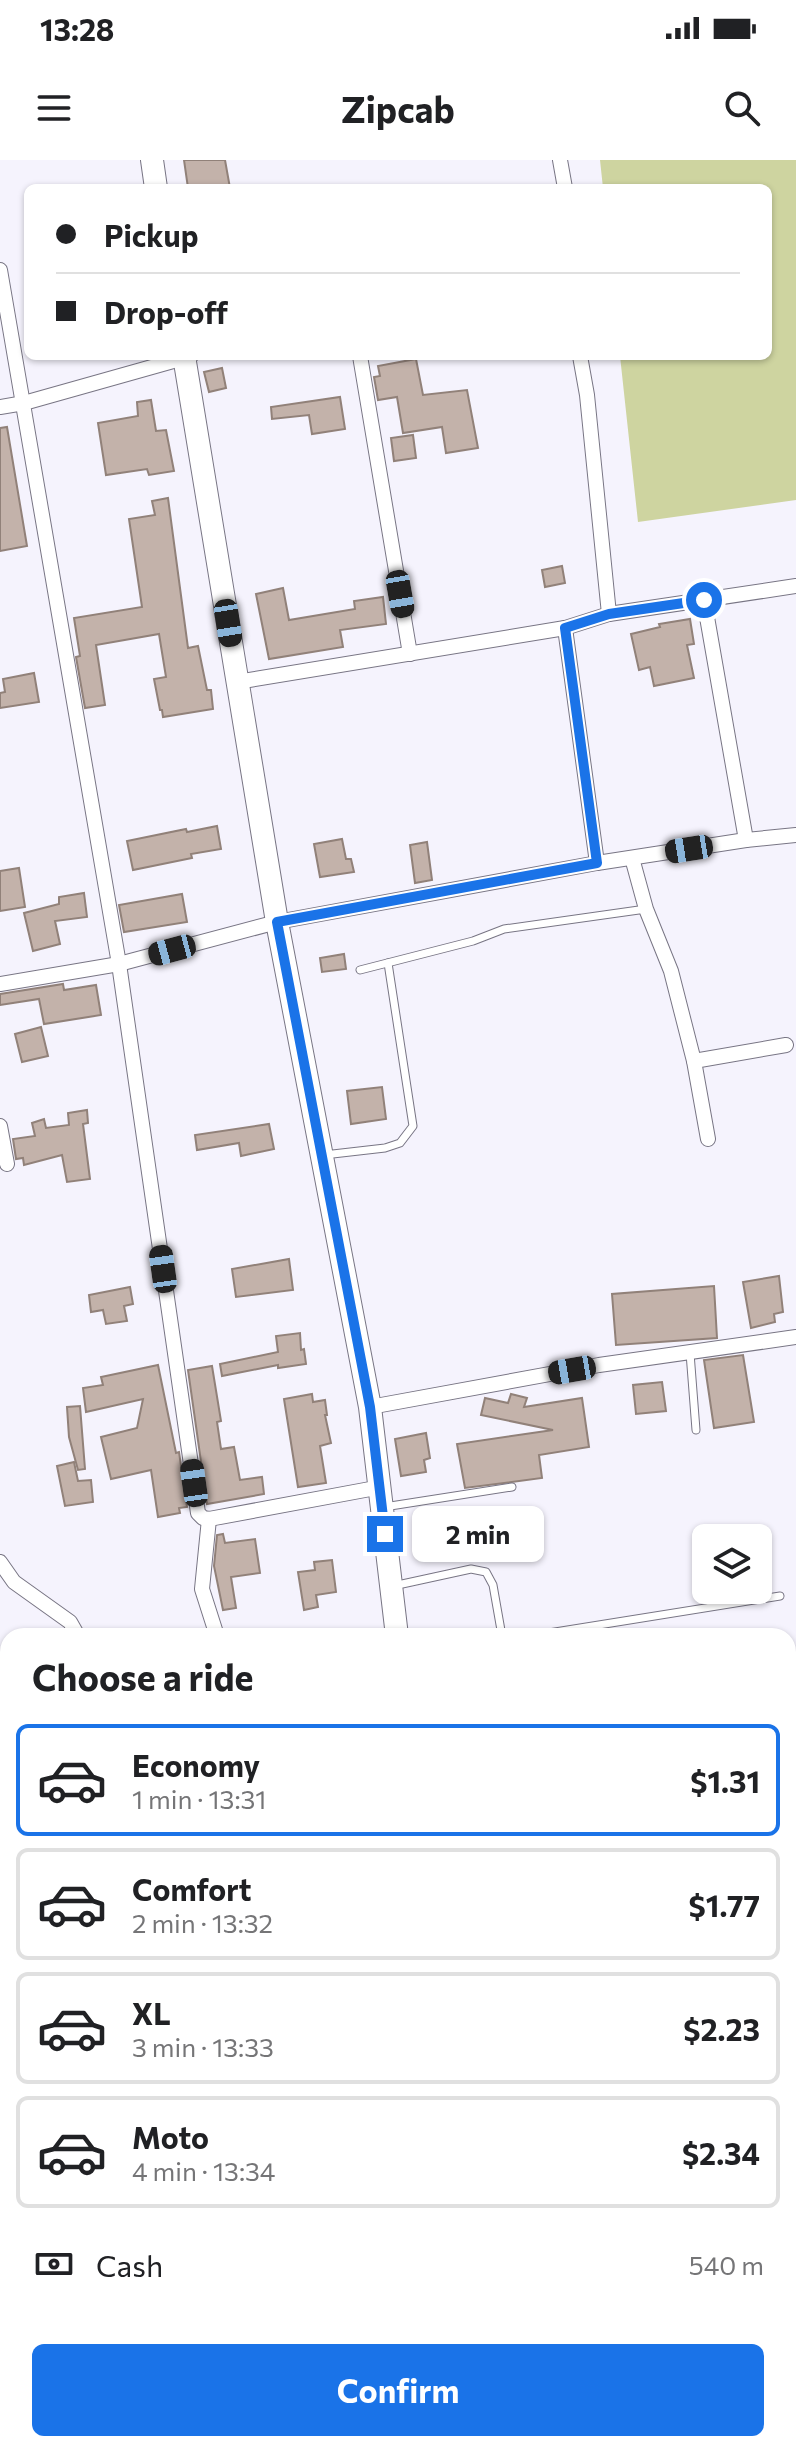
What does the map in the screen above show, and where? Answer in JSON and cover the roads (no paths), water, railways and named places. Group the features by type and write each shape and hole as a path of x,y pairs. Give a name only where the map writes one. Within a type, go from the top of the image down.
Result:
{"street":[{"path":"152,160 155,184"},
{"path":"560,160 564,184"},
{"path":"0,270 119,964 198,1513 209,1519 381,1497"},
{"path":"0,407 24,403 172,360"},
{"path":"187,360 277,922 370,1407 396,1628"},
{"path":"361,360 410,654"},
{"path":"581,360 609,614"},
{"path":"237,682 565,628 609,614 796,586"},
{"path":"704,600 746,840"},
{"path":"565,628 597,863"},
{"path":"0,984 119,964 277,922 597,863 796,835"},
{"path":"632,858 646,909 671,971 694,1061 708,1139"},
{"path":"694,1061 786,1045"},
{"path":"0,1126 7,1164"},
{"path":"370,1407 599,1365 796,1337"},
{"path":"209,1519 202,1589 214,1628"},
{"path":"0,1562 14,1582 70,1622 73,1628"}],"lane":[{"path":"360,970 473,941 504,929 646,909"},
{"path":"321,1155 385,1148 400,1143 413,1126 388,963"},
{"path":"690,1352 696,1430"},
{"path":"381,1497 512,1487"},
{"path":"391,1587 471,1569 486,1572 493,1585 501,1628"},
{"path":"607,1628 780,1596"}]}
